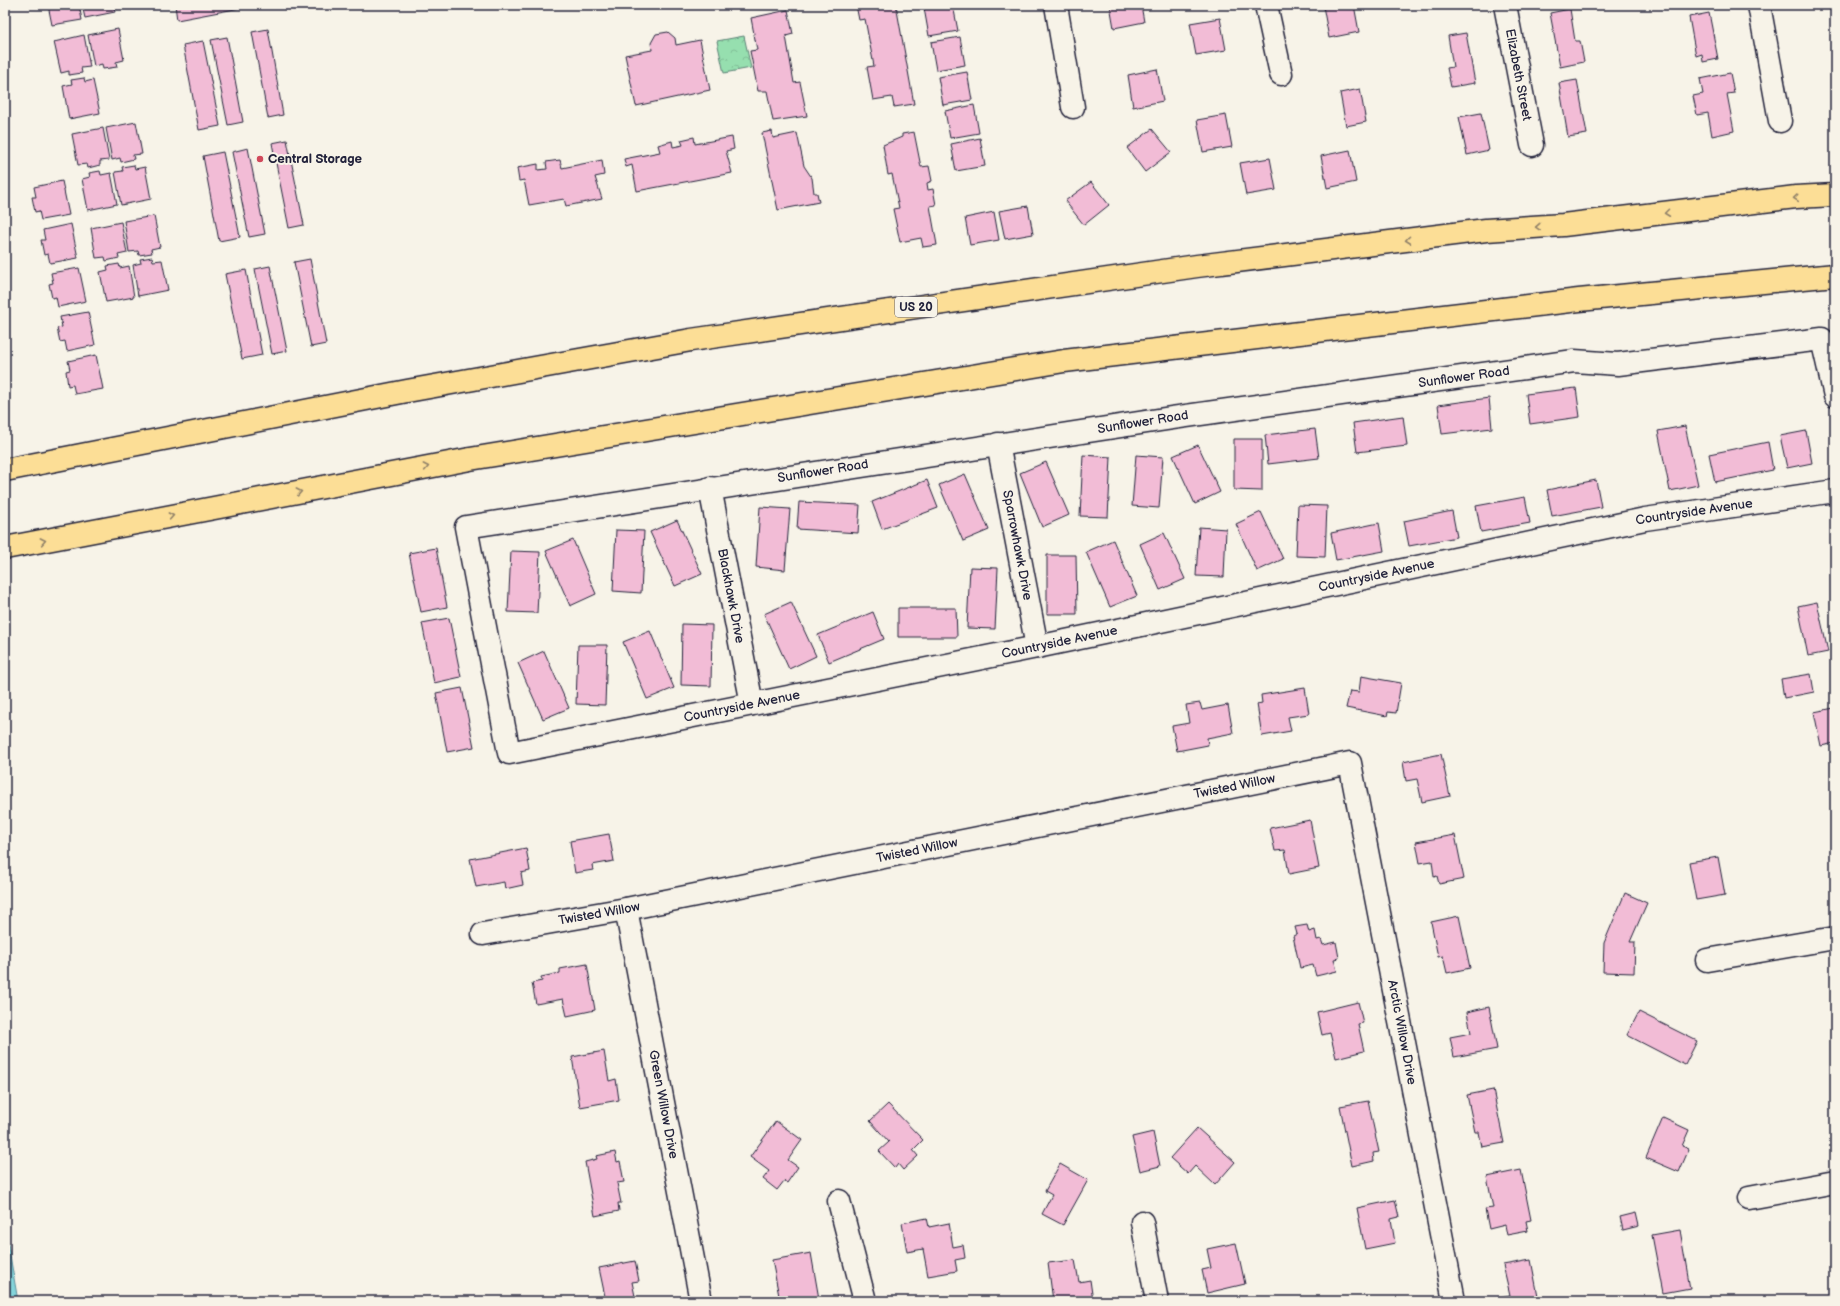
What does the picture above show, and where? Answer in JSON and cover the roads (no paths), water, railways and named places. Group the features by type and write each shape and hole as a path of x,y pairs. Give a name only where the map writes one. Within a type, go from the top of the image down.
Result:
{"highway":[{"name":"US 20","path":"5,470 408,390 691,340 1204,265 1486,230 1563,225 1796,197 1835,195"},
{"path":"5,548 470,459 1064,361 1579,300 1835,275"}],"street":[{"path":"1056,5 1073,107"},
{"path":"1266,5 1281,74"},
{"name":"Elizabeth Street","path":"1505,5 1532,145"},
{"path":"1759,5 1780,121"},
{"name":"Sunflower Road","path":"466,527 710,488 1172,418 1574,362 1618,364 1822,339 1835,396"},
{"name":"Sparrowhawk Drive","path":"998,444 1038,647"},
{"name":"Blackhawk Drive","path":"710,488 752,704"},
{"name":"Countryside Avenue","path":"466,527 509,753 1038,647 1645,519 1835,491"},
{"name":"Twisted Willow","path":"483,934 626,909 1350,763"},
{"name":"Arctic Willow Drive","path":"1350,763 1454,1301"},
{"name":"Green Willow Drive","path":"626,909 700,1301"},
{"path":"1707,960 1835,938"},
{"path":"1749,1198 1835,1182"},
{"path":"839,1201 865,1301"},
{"path":"1142,1222 1157,1301"}],"water":[{"path":"5,1227 18,1301 5,1301"}],"place":[{"name":"Central Storage","path":"260,159"}]}
